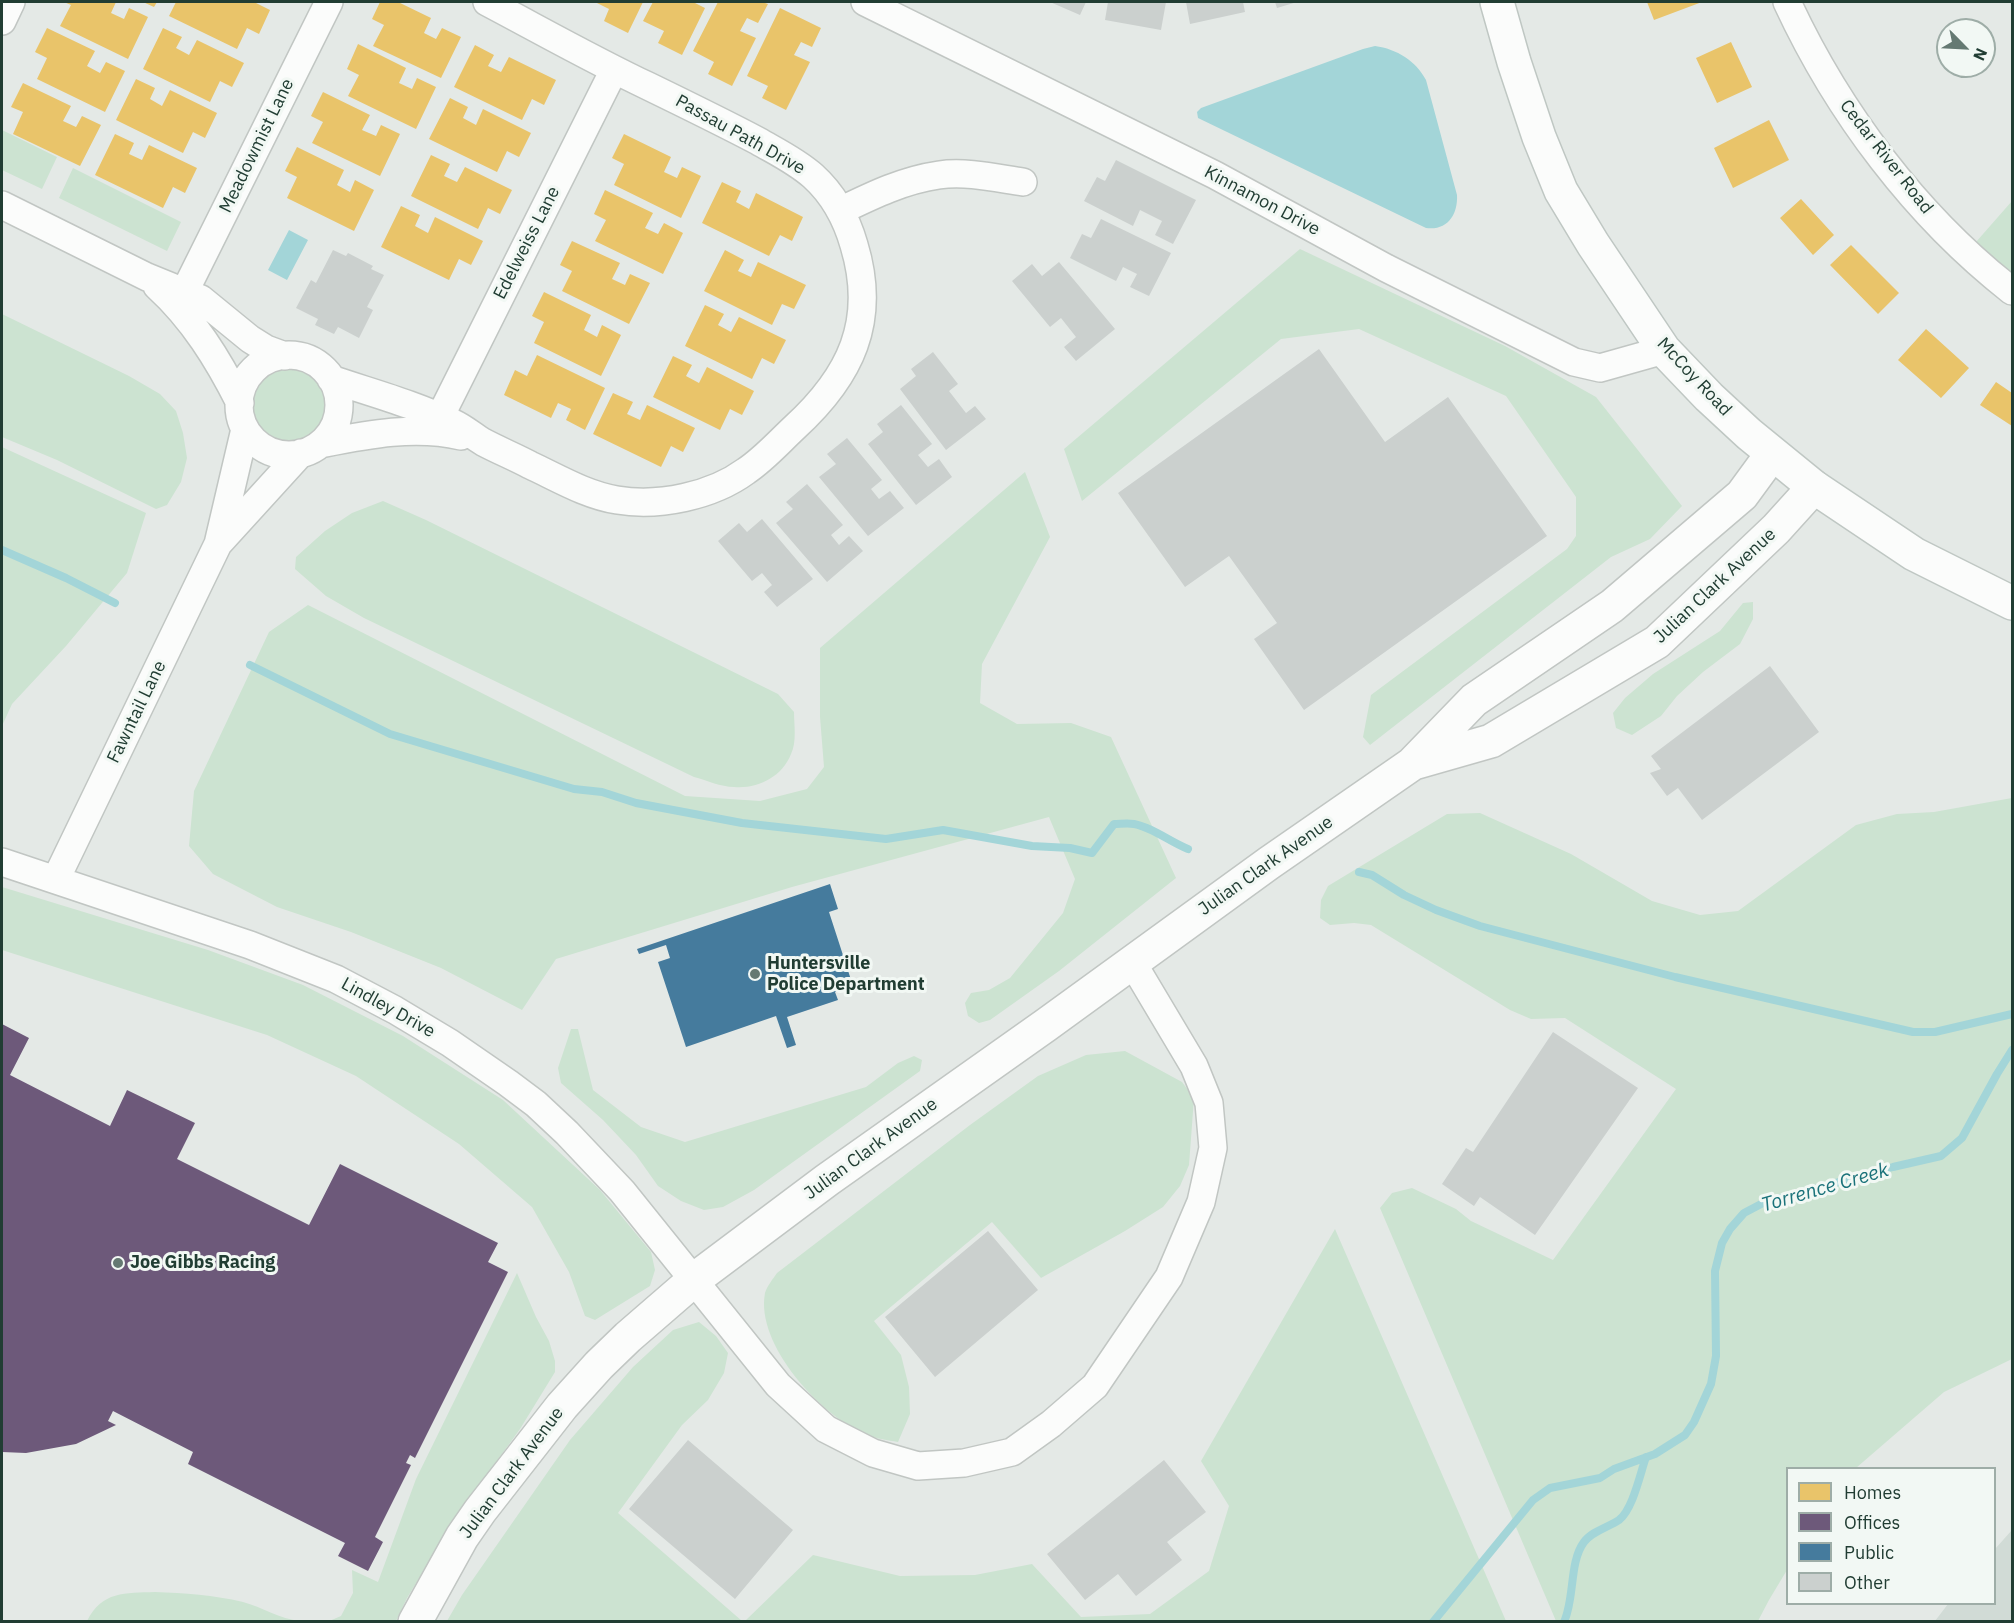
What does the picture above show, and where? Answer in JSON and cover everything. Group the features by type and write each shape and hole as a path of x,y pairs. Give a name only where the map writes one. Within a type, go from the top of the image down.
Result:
{"street":[{"path":"2,21 11,2"},
{"name":"Meadowmist Lane","path":"185,291 329,2"},
{"name":"Passau Path Drive","path":"331,379 440,417 465,429 482,441 581,490 617,500 648,502 682,498 716,487 746,472 811,412 831,389 848,362 857,337 863,308 858,257 842,210 814,177 795,162 718,120 614,70 487,2"},
{"name":"Kinnamon Drive","path":"865,2 1205,170 1386,268 1574,362 1600,368 1664,350"},
{"name":"McCoy Road","path":"1497,2 1539,137 1561,191 1593,244 1664,350 1709,397 1772,454 1814,488 1914,554 2013,603"},
{"name":"Cedar River Road","path":"1787,2 1817,61 1854,120 1883,159 1931,217 1993,276 2013,291"},
{"name":"Edelweiss Lane","path":"440,417 614,70"},
{"path":"842,210 900,183 940,175 976,176 1023,182"},
{"path":"2,205 147,277 201,299 250,339 266,349 285,356"},
{"path":"147,277 187,316 224,372 242,416 255,442 269,451 285,455 310,449 329,435 337,421 339,404 336,388 328,373 316,363 301,356 269,359 255,368 245,381 242,416"},
{"name":"Fawntail Lane","path":"56,879 218,544 242,416"},
{"name":"Passau Path Drive","path":"310,449 365,435 402,431 458,435 482,441"},
{"name":"Fawntail Lane","path":"218,544 310,449"},
{"name":"Julian Clark Avenue","path":"415,1622 462,1537 562,1406 614,1351 695,1279 827,1180 1273,860 1412,764 1474,700 1612,606 1742,495 1772,454"},
{"name":"Julian Clark Avenue","path":"1412,764 1491,741 1657,642 1776,529 1814,488"},
{"name":"Lindley Drive","path":"2,862 250,945 336,979 395,1010 450,1043 536,1104 567,1133 622,1191 778,1385 826,1429 873,1453 918,1466 964,1463 1012,1452 1051,1424 1095,1386 1169,1277 1201,1202 1212,1148 1209,1103 1194,1066 1132,962"}],"shaded area":[{"path":"2012,1530 2012,1621 1935,1621 1947,1605 1996,1605 1996,1548"}],"green space":[{"path":"2,130 57,157 42,189 2,170"},
{"path":"73,168 181,222 167,251 59,198"},
{"path":"2012,201 2012,272 2011,273 1976,242"},
{"path":"1300,249 1505,346 1596,397 1682,506 1650,539 1611,557 1370,745 1363,737 1371,695 1567,549 1576,536 1576,497 1506,396 1359,329 1281,339 1082,501 1064,449"},
{"path":"2,314 129,376 160,394 176,411 183,433 187,458 181,482 167,505 156,509 57,460 2,437"},
{"path":"287,368 302,371 314,379 322,391 325,406 322,421 314,433 302,441 287,444 272,441 260,433 252,421 249,406 252,391 260,379 272,371"},
{"path":"2,447 146,513 127,573 66,646 12,704 2,726"},
{"path":"1025,472 1050,537 982,664 980,703 1017,724 1071,723 1111,737 1176,878 1059,971 990,1020 979,1023 968,1016 965,1003 971,993 989,990 1010,978 1063,913 1075,879 1049,817 792,887 556,959 522,1010 441,968 351,932 277,907 213,874 189,846 194,791 269,632 308,605 685,796 760,801 807,789 824,767 820,717 820,648"},
{"path":"383,501 426,520 778,694 794,712 794,744 787,762 768,780 752,786 729,787 694,777 364,618 326,596 295,569 296,557 325,531 352,513"},
{"path":"1753,602 1753,619 1740,644 1703,672 1677,696 1661,716 1632,735 1616,728 1613,713 1625,698 1653,674 1720,631 1743,603"},
{"path":"2012,798 2012,1359 1944,1392 1857,1467 1786,1467 1786,1572 1758,1621 1556,1621 1380,1208 1392,1193 1412,1188 1456,1209 1471,1221 1553,1260 1676,1089 1565,1018 1531,1019 1510,1010 1371,925 1354,923 1330,925 1320,918 1321,900 1328,886 1447,814 1480,813 1571,854 1652,901 1700,915 1738,911 1856,825 1897,814 1934,812"},
{"path":"2,887 208,950 303,985 403,1036 503,1100 600,1190 651,1252 655,1270 650,1286 595,1320 585,1316 569,1272 532,1207 459,1144 356,1076 267,1035 2,950"},
{"path":"571,1029 578,1029 593,1090 641,1127 685,1142 866,1087 898,1063 914,1056 922,1060 920,1071 754,1190 723,1207 704,1210 681,1201 658,1186 636,1155 603,1120 561,1083 558,1068"},
{"path":"1125,1051 1182,1082 1194,1098 1189,1165 1180,1186 1163,1207 1041,1278 992,1222 874,1321 901,1355 909,1387 910,1414 898,1442 867,1435 831,1413 795,1377 770,1335 765,1313 765,1293 777,1273 970,1125 1038,1076 1086,1055"},
{"path":"1335,1229 1506,1621 745,1621 813,1555 900,1576 975,1575 1032,1564 1081,1617 1150,1614 1209,1571 1229,1506 1201,1461"},
{"path":"517,1273 549,1341 555,1361 555,1372 520,1429 455,1519 407,1598 396,1621 327,1622 341,1616 353,1593 352,1570 378,1582 416,1479"},
{"path":"699,1322 716,1336 728,1353 724,1373 708,1400 682,1425 618,1513 742,1621 447,1621 462,1595 570,1440 633,1367 673,1330"},
{"path":"155,1592 232,1600 300,1621 87,1621 93,1611 107,1599 124,1594"}],"water":[{"path":"1375,46 1405,57 1417,67 1426,80 1457,195 1453,215 1440,227 1426,228 1198,118 1197,112 1201,108"},
{"path":"289,230 308,240 287,280 268,270"}],"building: Homes":[{"path":"64,2 116,2 111,13 124,19 129,8 148,17 128,59 60,26 71,5"},
{"path":"143,2 157,2 154,7"},
{"path":"176,2 254,2 270,10 259,34 247,28 237,49 169,16"},
{"path":"380,2 398,2 431,18 424,33 436,39 442,28 461,37 441,78 373,46 384,25 372,19"},
{"path":"595,2 643,2 628,33 604,21 609,9"},
{"path":"653,2 693,2 705,8 682,55 658,43 664,31 643,21"},
{"path":"718,2 768,4 758,23 747,18 740,31 756,38 732,86 708,74 714,62 693,51"},
{"path":"1647,2 1702,2 1654,20"},
{"path":"780,8 821,28 812,47 801,42 794,55 810,62 786,110 762,98 768,86 747,76"},
{"path":"47,28 95,51 87,66 100,73 106,62 125,71 105,112 37,79 47,58 35,52"},
{"path":"163,28 182,37 176,48 189,55 197,40 244,63 232,87 220,81 210,102 143,69"},
{"path":"1731,42 1752,87 1717,103 1696,58"},
{"path":"358,44 406,68 399,83 412,89 417,78 436,87 416,129 348,96 359,75 347,69"},
{"path":"475,45 494,55 488,66 501,72 509,57 556,80 544,105 532,99 522,120 454,87"},
{"path":"136,79 155,88 150,99 162,106 170,90 217,113 205,138 193,132 183,153 116,120"},
{"path":"23,83 71,106 63,121 76,127 82,116 101,125 80,166 13,134 23,112 11,107"},
{"path":"323,92 370,115 362,130 376,136 381,125 400,134 380,176 312,143 323,122 311,116"},
{"path":"450,98 468,107 463,118 476,125 483,109 531,133 519,157 507,151 497,172 429,139"},
{"path":"1769,120 1789,160 1733,188 1714,148"},
{"path":"115,134 134,143 129,154 142,160 149,145 197,168 185,193 173,187 163,208 95,175"},
{"path":"624,134 671,157 664,172 677,178 682,167 701,176 681,218 614,185 624,164 612,158"},
{"path":"297,147 344,170 337,185 350,192 355,180 374,190 354,231 287,198 297,177 285,171"},
{"path":"431,155 450,164 444,176 457,182 465,167 512,190 500,214 488,208 478,229 411,196"},
{"path":"722,182 741,191 736,202 749,209 756,193 803,217 792,241 780,235 769,256 702,223"},
{"path":"605,190 653,213 645,228 658,234 664,223 683,233 663,274 595,241 606,220 594,214"},
{"path":"1801,199 1834,235 1813,255 1780,218"},
{"path":"401,206 420,215 415,226 428,233 435,217 483,241 471,265 459,259 449,280 381,247"},
{"path":"572,241 620,263 612,279 625,285 630,274 650,283 629,324 562,291 572,271 560,265"},
{"path":"1851,245 1899,293 1878,314 1830,265"},
{"path":"725,250 744,260 738,271 751,277 758,262 806,285 794,309 782,304 772,325 704,291"},
{"path":"544,292 591,315 584,330 597,337 602,325 621,335 601,376 534,343 544,322 532,316"},
{"path":"705,305 724,314 718,325 731,332 739,317 786,340 774,364 762,358 752,379 685,346"},
{"path":"1926,329 1969,368 1941,398 1898,360"},
{"path":"537,355 605,388 585,430 566,420 571,409 558,403 551,418 504,395 515,370 527,376"},
{"path":"673,356 692,365 686,376 699,383 707,367 754,391 742,415 730,409 720,430 653,397"},
{"path":"1996,382 2012,393 2012,426 1980,405"},
{"path":"613,393 633,402 627,414 640,420 647,405 695,428 683,452 671,446 661,467 593,434"}],"building: Offices":[{"path":"2,1024 29,1038 10,1075 110,1126 127,1090 195,1123 177,1159 309,1225 340,1164 498,1243 488,1262 508,1272 415,1458 410,1455 406,1463 411,1465 375,1537 383,1542 368,1571 338,1556 345,1543 188,1464 193,1452 113,1411 108,1421 116,1425 76,1444 26,1453 2,1452"}],"building: Public":[{"name":"Huntersville Police Department","path":"830,884 838,909 829,912 853,986 835,992 838,1000 787,1017 796,1045 787,1048 776,1016 686,1047 658,962 670,958 666,945 639,954 637,949"}],"building: Other":[{"path":"1050,2 1086,2 1080,15"},
{"path":"1108,2 1166,2 1161,30 1105,20"},
{"path":"1186,2 1243,2 1245,12 1190,24"},
{"path":"1275,2 1297,2 1277,8"},
{"path":"1116,160 1196,200 1173,244 1155,235 1162,221 1140,210 1133,226 1084,201 1097,177 1105,181"},
{"path":"1101,219 1171,253 1149,296 1130,287 1137,274 1123,267 1116,281 1070,258 1082,234 1091,238"},
{"path":"333,250 346,256 348,253 373,266 371,269 384,275 367,307 373,310 359,338 338,327 334,334 315,325 318,319 296,308 311,280 316,283"},
{"path":"1059,262 1115,329 1076,361 1064,347 1076,337 1061,318 1050,327 1012,281 1032,264 1042,276"},
{"path":"1319,349 1385,442 1448,397 1547,536 1304,710 1254,639 1277,623 1229,556 1185,587 1118,493"},
{"path":"933,352 958,384 949,391 966,413 975,406 986,419 946,450 900,389 916,376 911,369"},
{"path":"901,405 932,444 918,455 928,467 939,459 952,477 916,505 868,444 883,432 877,424"},
{"path":"847,438 882,480 871,489 879,499 890,491 904,508 868,536 819,477 836,464 827,454"},
{"path":"807,484 843,525 831,535 839,545 849,536 863,551 827,582 776,523 793,509 786,502"},
{"path":"762,519 813,579 777,607 764,592 772,585 762,573 752,581 718,541 739,523 747,532"},
{"path":"1770,666 1819,732 1702,820 1678,788 1667,796 1650,773 1661,769 1651,756"},
{"path":"1553,1032 1638,1088 1535,1235 1480,1197 1474,1206 1442,1184 1466,1148 1473,1152"},
{"path":"988,1231 1038,1290 935,1377 885,1317"},
{"path":"688,1440 793,1530 735,1599 629,1509"},
{"path":"1164,1460 1206,1512 1167,1542 1182,1560 1136,1596 1118,1574 1085,1600 1047,1554"}],"waterway":[{"path":"2,550 66,578 115,603"},
{"path":"250,665 390,734 574,789 602,792 636,803 742,823 886,839 943,830 1032,846 1070,848 1092,853 1114,824 1132,824 1148,828 1188,849"},
{"path":"1359,872 1372,875 1404,895 1436,910 1480,926 1675,977 1913,1032 1935,1032 2012,1014"},
{"name":"Torrence Creek","path":"1433,1622 1533,1500 1550,1488 1600,1478 1614,1469 1655,1454 1685,1435 1694,1422 1711,1384 1716,1356 1715,1271 1722,1243 1730,1229 1744,1213 1763,1203 1941,1156 1962,1138 2012,1050"},
{"path":"1564,1622 1579,1550 1591,1535 1615,1523 1624,1515 1639,1482 1646,1457"}],"place":[{"name":"Huntersville Police Department","path":"755,974"},
{"name":"Joe Gibbs Racing","path":"118,1263"}]}
